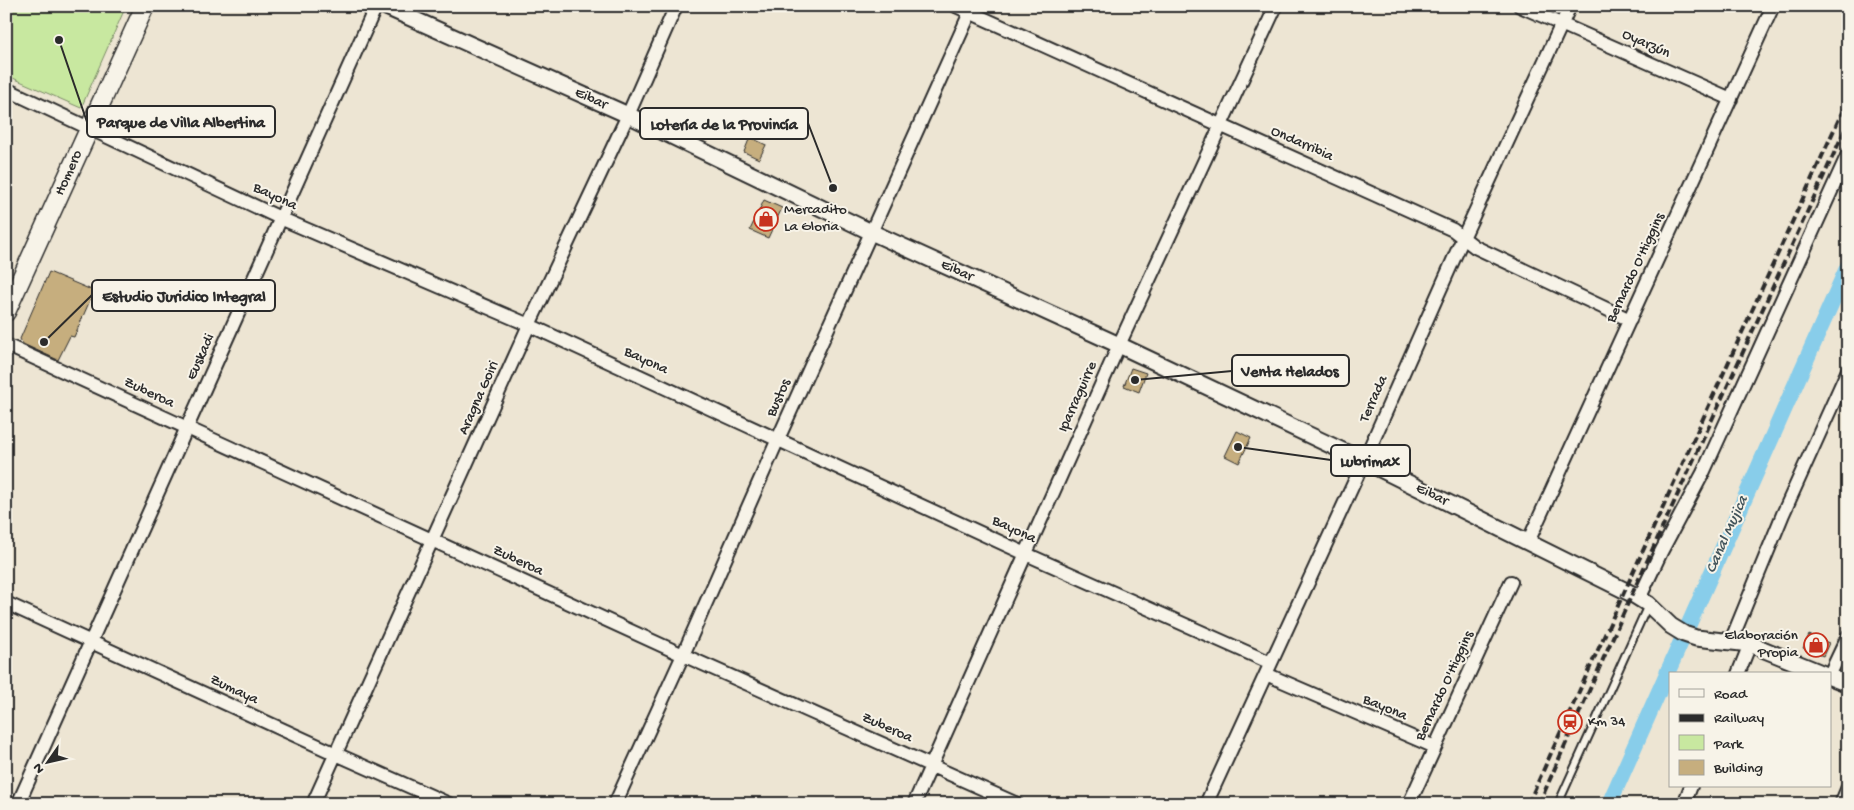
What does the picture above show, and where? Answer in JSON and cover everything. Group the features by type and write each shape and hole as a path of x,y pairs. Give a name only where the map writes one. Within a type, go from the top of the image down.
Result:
{"main road":[{"name":"Homero","path":"6,312 145,6"}],"street":[{"name":"Euskadi","path":"18,804 376,6"},
{"name":"Eibar","path":"384,6 628,115 871,232 1119,345 1364,461 1644,601 1671,626 1684,634 1696,638 1750,644 1819,672"},
{"name":"Aragna Goiri","path":"314,804 529,325 628,115 676,6"},
{"name":"Ondarribia","path":"956,6 971,9 1453,230 1475,247 1630,320"},
{"name":"Iparraguirre","path":"914,804 1119,345 1276,6"},
{"name":"Oyarzún","path":"1520,6 1731,99"},
{"name":"Terrada","path":"1206,804 1570,6"},
{"name":"Bernardo O'Higgins","path":"1528,542 1773,6"},
{"name":"Bustos","path":"614,804 683,655 971,9"},
{"name":"Bayona","path":"6,89 280,218 529,325 778,439 1435,748"},
{"path":"1644,601 1661,552 1703,473 1848,154"},
{"name":"Zuberoa","path":"6,345 683,655 1017,804"},
{"path":"1730,641 1783,514 1848,370"},
{"name":"Bernardo O'Higgins","path":"1409,804 1510,582"},
{"name":"Zumaya","path":"6,603 449,804"},
{"path":"1831,672 1848,636"},
{"path":"1739,672 1750,644"},
{"path":"1832,676 1848,684"},
{"path":"1844,802 1848,787"},
{"path":"1684,804 1690,788"}],"lane":[{"path":"1558,804 1644,601"}],"green space":[{"path":"6,6 126,6 81,108 6,75"}],"building":[{"path":"750,137 766,145 759,159 744,152"},
{"name":"Mercadito La Gloria","path":"764,200 782,208 768,238 750,230"},
{"path":"49,272 94,291 74,337 70,336 58,360 23,344 20,339"},
{"path":"1131,368 1146,373 1139,392 1124,386"},
{"path":"1237,431 1251,438 1239,463 1225,456"},
{"name":"Elaboración Propia","path":"1809,635 1829,643 1823,656 1803,648"}],"waterway":[{"name":"Canal Mujica","path":"1609,804 1848,266"}],"railway":[{"path":"1528,804 1848,99"},
{"path":"1539,804 1632,594 1848,123"}],"place":[{"name":"Parque de Villa Albertina","path":"59,40"},
{"name":"Lotería de la Provincía","path":"833,188"},
{"name":"Mercadito La Gloria","path":"766,219"},
{"name":"Estudio Juridico Integral","path":"44,342"},
{"name":"Venta Helados","path":"1135,380"},
{"name":"Lubrimax","path":"1238,447"},
{"name":"Elaboración Propia","path":"1816,645"},
{"name":"Km 34","path":"1570,722"}]}
